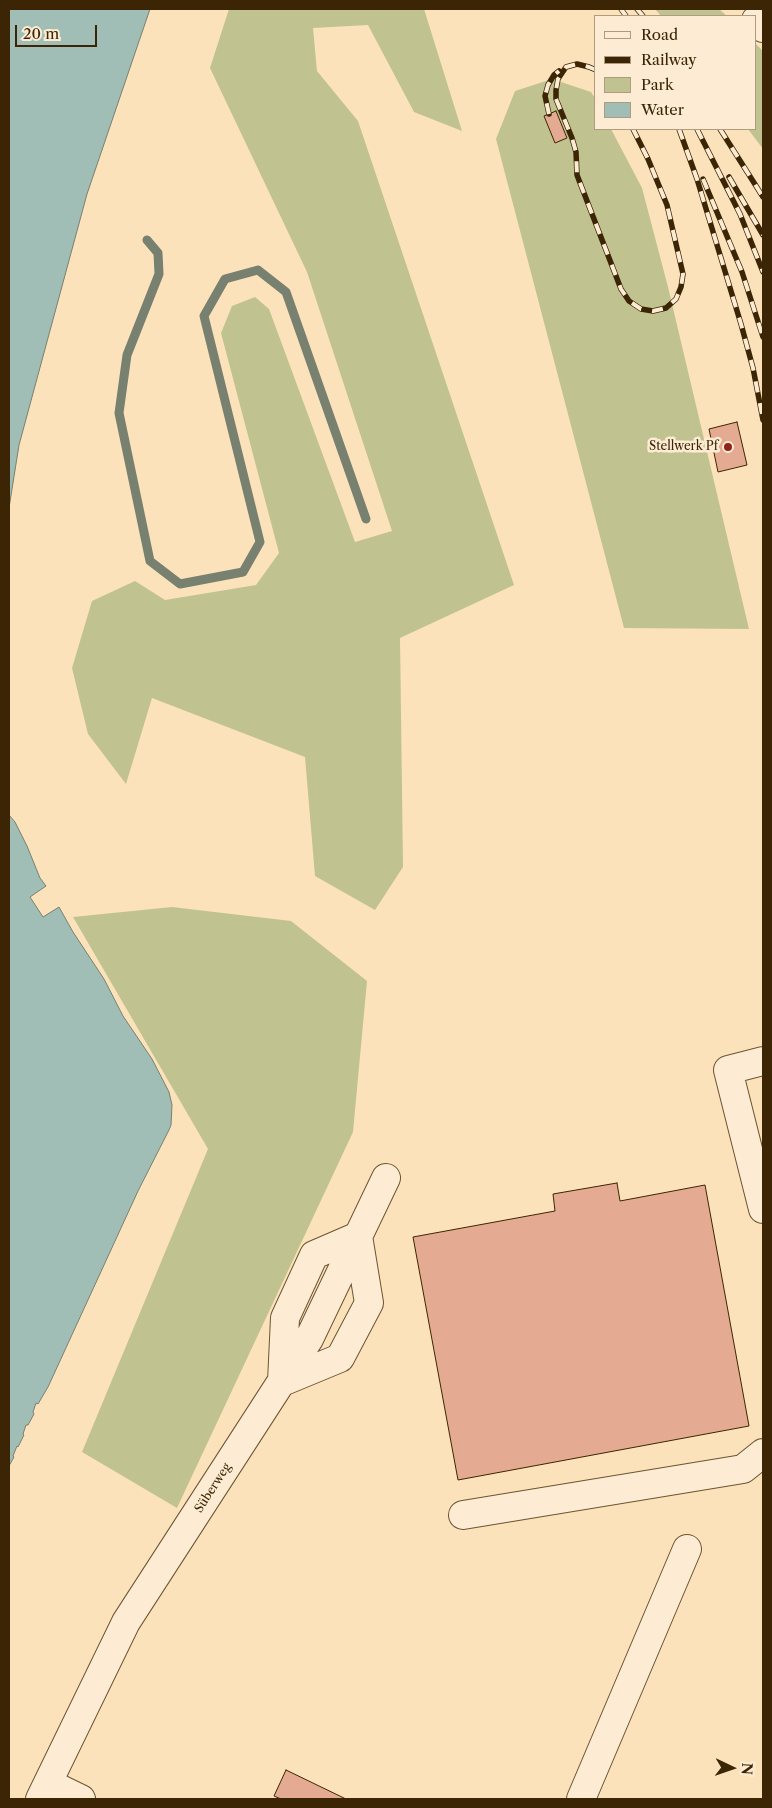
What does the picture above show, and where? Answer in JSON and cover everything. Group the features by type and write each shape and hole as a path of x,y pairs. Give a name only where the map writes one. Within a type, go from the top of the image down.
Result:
{"street":[{"path":"763,1061 728,1070 763,1209"},
{"name":"Süberweg","path":"44,1791 126,1622 309,1339 386,1178"},
{"path":"282,1382 340,1358 369,1303 358,1236"},
{"path":"463,1516 743,1469 763,1453"},
{"path":"581,1799 687,1549"},
{"path":"44,1791 81,1799"}],"green space":[{"path":"229,9 424,9 462,131 414,112 368,25 313,28 317,71 358,121 514,585 400,638 403,867 375,910 315,876 305,757 152,698 126,784 88,734 72,668 92,601 135,581 165,600 256,585 279,553 221,333 232,306 255,297 269,309 355,542 392,531 307,272 210,68"},
{"path":"655,9 719,9 726,15 660,15"},
{"path":"757,45 763,51 763,149 749,130 757,130"},
{"path":"552,79 591,92 594,97 594,130 612,130 642,188 668,287 749,629 624,628 496,139 515,91"},
{"path":"172,907 291,921 367,981 353,1132 177,1508 82,1452 208,1149 73,917"}],"water":[{"path":"9,9 150,9 87,194 19,445 9,508"},
{"path":"9,815 15,822 40,878 46,886 30,897 43,917 59,907 104,979 123,1016 152,1059 169,1092 172,1105 169,1130 138,1191 48,1387 38,1404 36,1403 34,1414 28,1425 26,1425 24,1435 17,1446 9,1466"}],"building":[{"path":"556,111 567,138 555,143 544,116"},
{"name":"Stellwerk Pf","path":"737,422 747,465 718,472 709,429"},
{"path":"617,1183 620,1201 705,1185 749,1426 458,1480 413,1237 555,1211 553,1194"},
{"path":"286,1770 346,1799 281,1799 274,1796"}],"waterway":[{"path":"147,240 158,253 159,274 127,355 119,413 150,561 180,584 243,572 260,542 204,316 225,279 258,270 286,292 366,519"}],"railway":[{"path":"621,9 625,15"},
{"path":"637,9 642,15"},
{"path":"594,69 577,64 566,67 558,79 556,99 576,152 577,175 621,289 629,301 641,309 653,311 666,308 676,299 681,287 683,274 667,205 634,130"},
{"path":"549,114 545,96 548,85 559,71"},
{"path":"679,130 697,179 741,324 753,368 763,420"},
{"path":"698,130 740,214 763,272"},
{"path":"721,130 763,197"},
{"path":"729,177 763,235"},
{"path":"703,179 742,272 763,337"}],"place":[{"name":"Stellwerk Pf","path":"728,447"}]}
